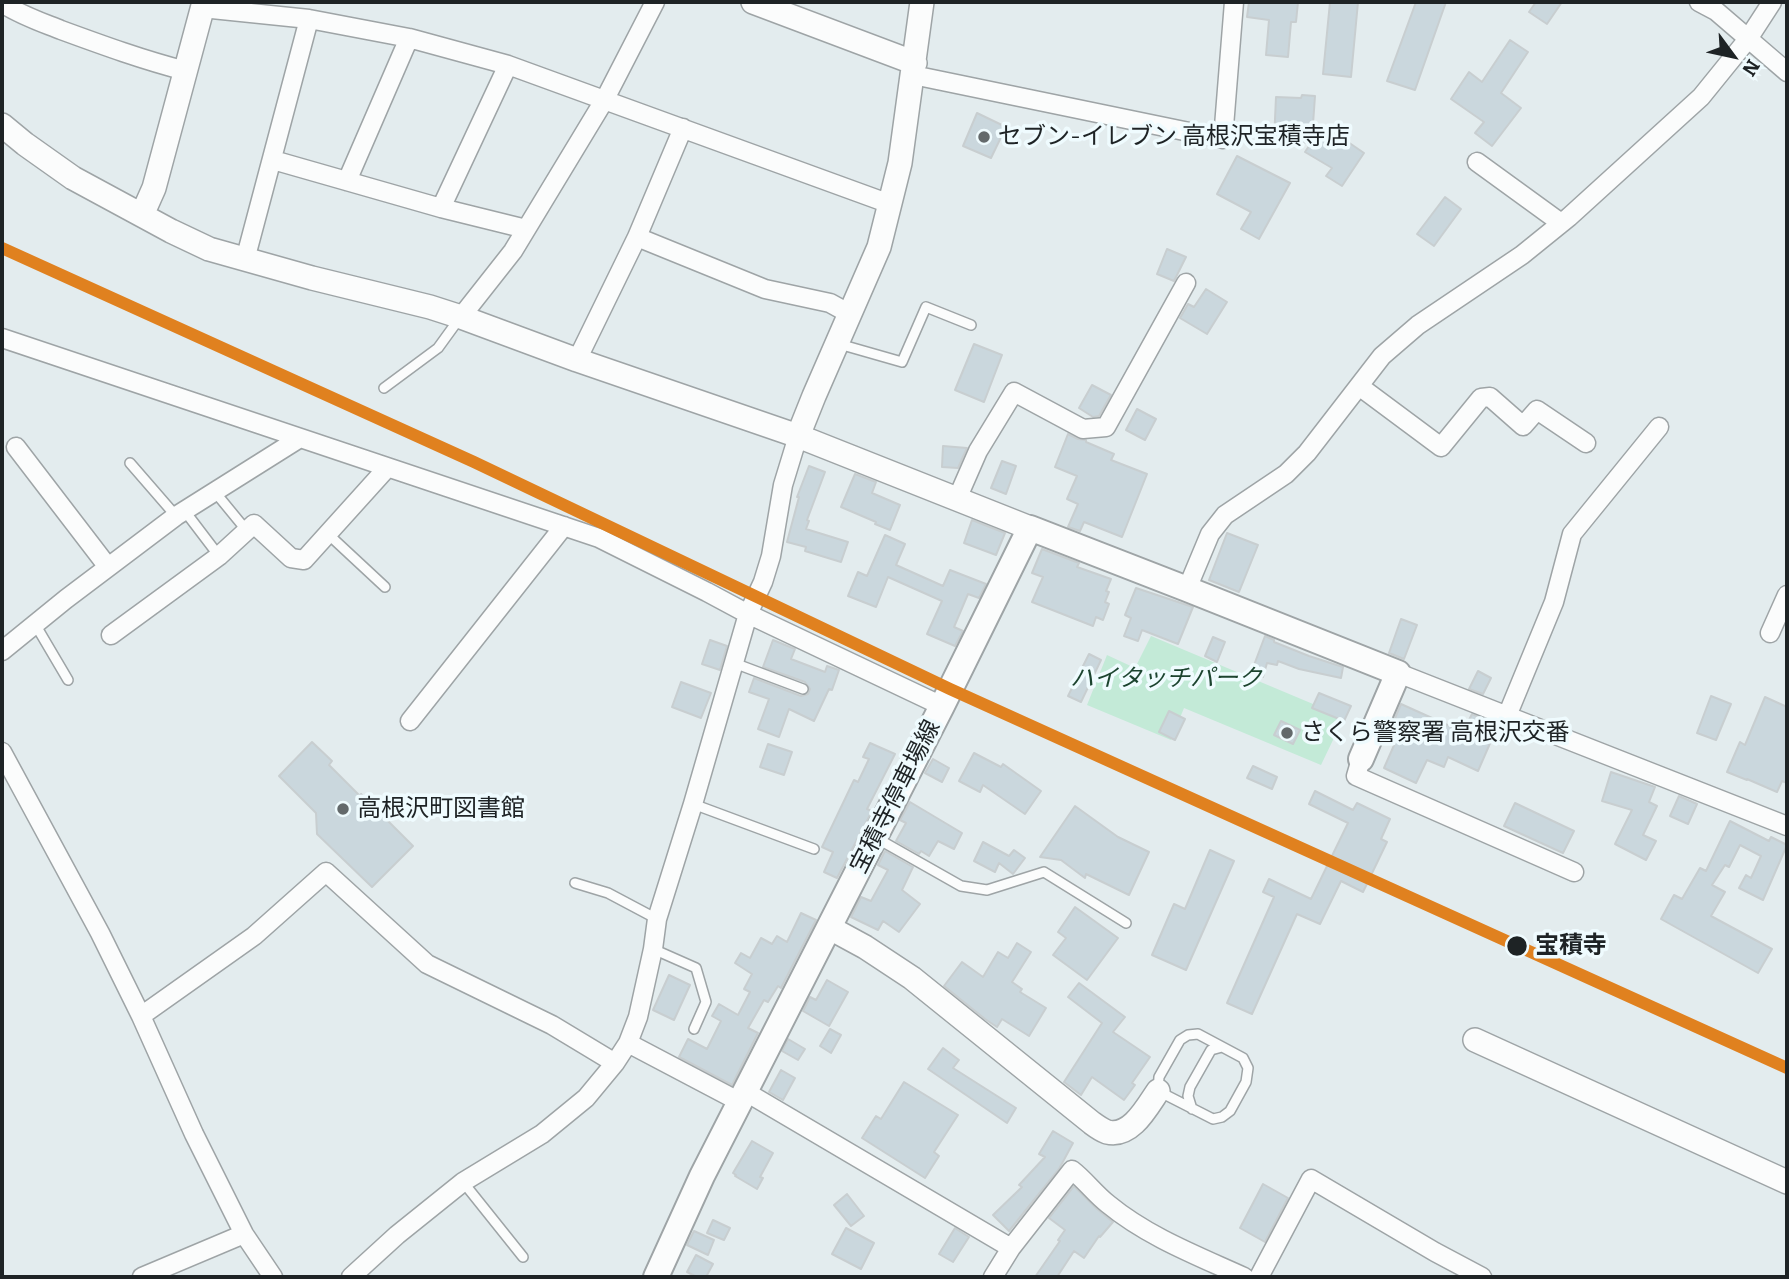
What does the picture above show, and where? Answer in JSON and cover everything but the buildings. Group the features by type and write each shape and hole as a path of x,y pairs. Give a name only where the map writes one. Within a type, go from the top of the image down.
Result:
{"main road":[{"path":"1030,528 1398,673 1361,759"},
{"name":"宝積寺停車場線","path":"656,1277 702,1176 876,838 1030,528"}],"street":[{"path":"461,317 513,251 605,99 655,2"},
{"path":"753,2 914,69 1223,139 1234,2"},
{"path":"351,1277 397,1235 463,1182 542,1134 586,1098 628,1043 638,1017 657,919 748,614 764,582 783,485 798,436 879,247 901,163 922,2"},
{"path":"1699,2 1716,11 1787,72"},
{"path":"1187,589 1210,534 1225,515 1286,474 1307,453 1382,356 1418,326 1522,255 1701,97 1748,39 1772,2"},
{"path":"2,3 15,12 96,43 186,71"},
{"path":"142,215 154,188 203,5 309,19 409,38 508,65 890,204"},
{"path":"245,260 309,19"},
{"path":"347,181 409,38"},
{"path":"441,208 508,65"},
{"path":"2,125 73,178 209,249 461,317 798,436 1030,528"},
{"path":"577,360 637,237 683,128"},
{"path":"273,160 441,208 526,229"},
{"path":"1477,162 1561,223"},
{"path":"637,237 765,289 830,303 850,314"},
{"path":"957,499 978,452 1014,392 1083,429 1106,426 1186,284"},
{"path":"2,338 598,538 748,614 942,706"},
{"path":"1359,386 1441,447 1481,398 1490,397 1524,426 1537,410 1586,443"},
{"path":"1507,716 1554,603 1573,534 1659,427"},
{"path":"2,651 180,513 300,438"},
{"path":"16,447 108,567"},
{"path":"111,635 219,556 254,524 291,558 304,560 387,468"},
{"path":"410,721 564,526"},
{"path":"1770,633 1787,595"},
{"path":"1398,673 1787,826"},
{"path":"2,752 100,933 244,1234 273,1277"},
{"path":"1361,759 1356,776 1574,872"},
{"path":"141,1016 254,936 326,872 427,964 552,1025 615,1063"},
{"path":"830,928 912,978 1092,1123 1108,1132 1125,1130 1139,1118 1158,1091"},
{"path":"1475,1040 1787,1182"},
{"path":"628,1043 743,1097 1011,1248"},
{"path":"993,1277 1011,1248 1072,1170 1108,1204 1157,1236 1244,1277"},
{"path":"1259,1277 1311,1179 1482,1277"},
{"path":"142,1277 244,1234"}],"lane":[{"path":"837,344 902,362 926,307 971,325"},
{"path":"384,388 438,348 461,317"},
{"path":"130,463 219,556"},
{"path":"214,491 247,531"},
{"path":"327,534 385,587"},
{"path":"35,624 68,680"},
{"path":"734,663 803,689"},
{"path":"693,804 814,849"},
{"path":"876,838 961,886 987,890 1044,872 1126,923"},
{"path":"575,883 608,892 657,919"},
{"path":"653,949 696,968 706,1002 694,1029"},
{"path":"1198,1034 1243,1058 1248,1068 1246,1082 1230,1111 1222,1117 1213,1119 1158,1091 1159,1077 1180,1040 1188,1035 1198,1034"},
{"path":"1192,1108 1188,1096 1190,1087 1211,1049 1222,1047"},
{"path":"463,1182 523,1257"}],"green space":[{"name":"ハイタッチパーク","path":"1151,636 1344,717 1321,765 1184,708 1171,740 1087,705 1107,655 1135,668"}],"transit line":[{"path":"2,248 474,462 950,689 1787,1068"}],"place":[{"name":"セブン-イレブン 高根沢宝積寺店","path":"984,137"},
{"name":"さくら警察署 高根沢交番","path":"1287,733"},
{"name":"高根沢町図書館","path":"343,809"},
{"name":"宝積寺","path":"1517,946"}]}
